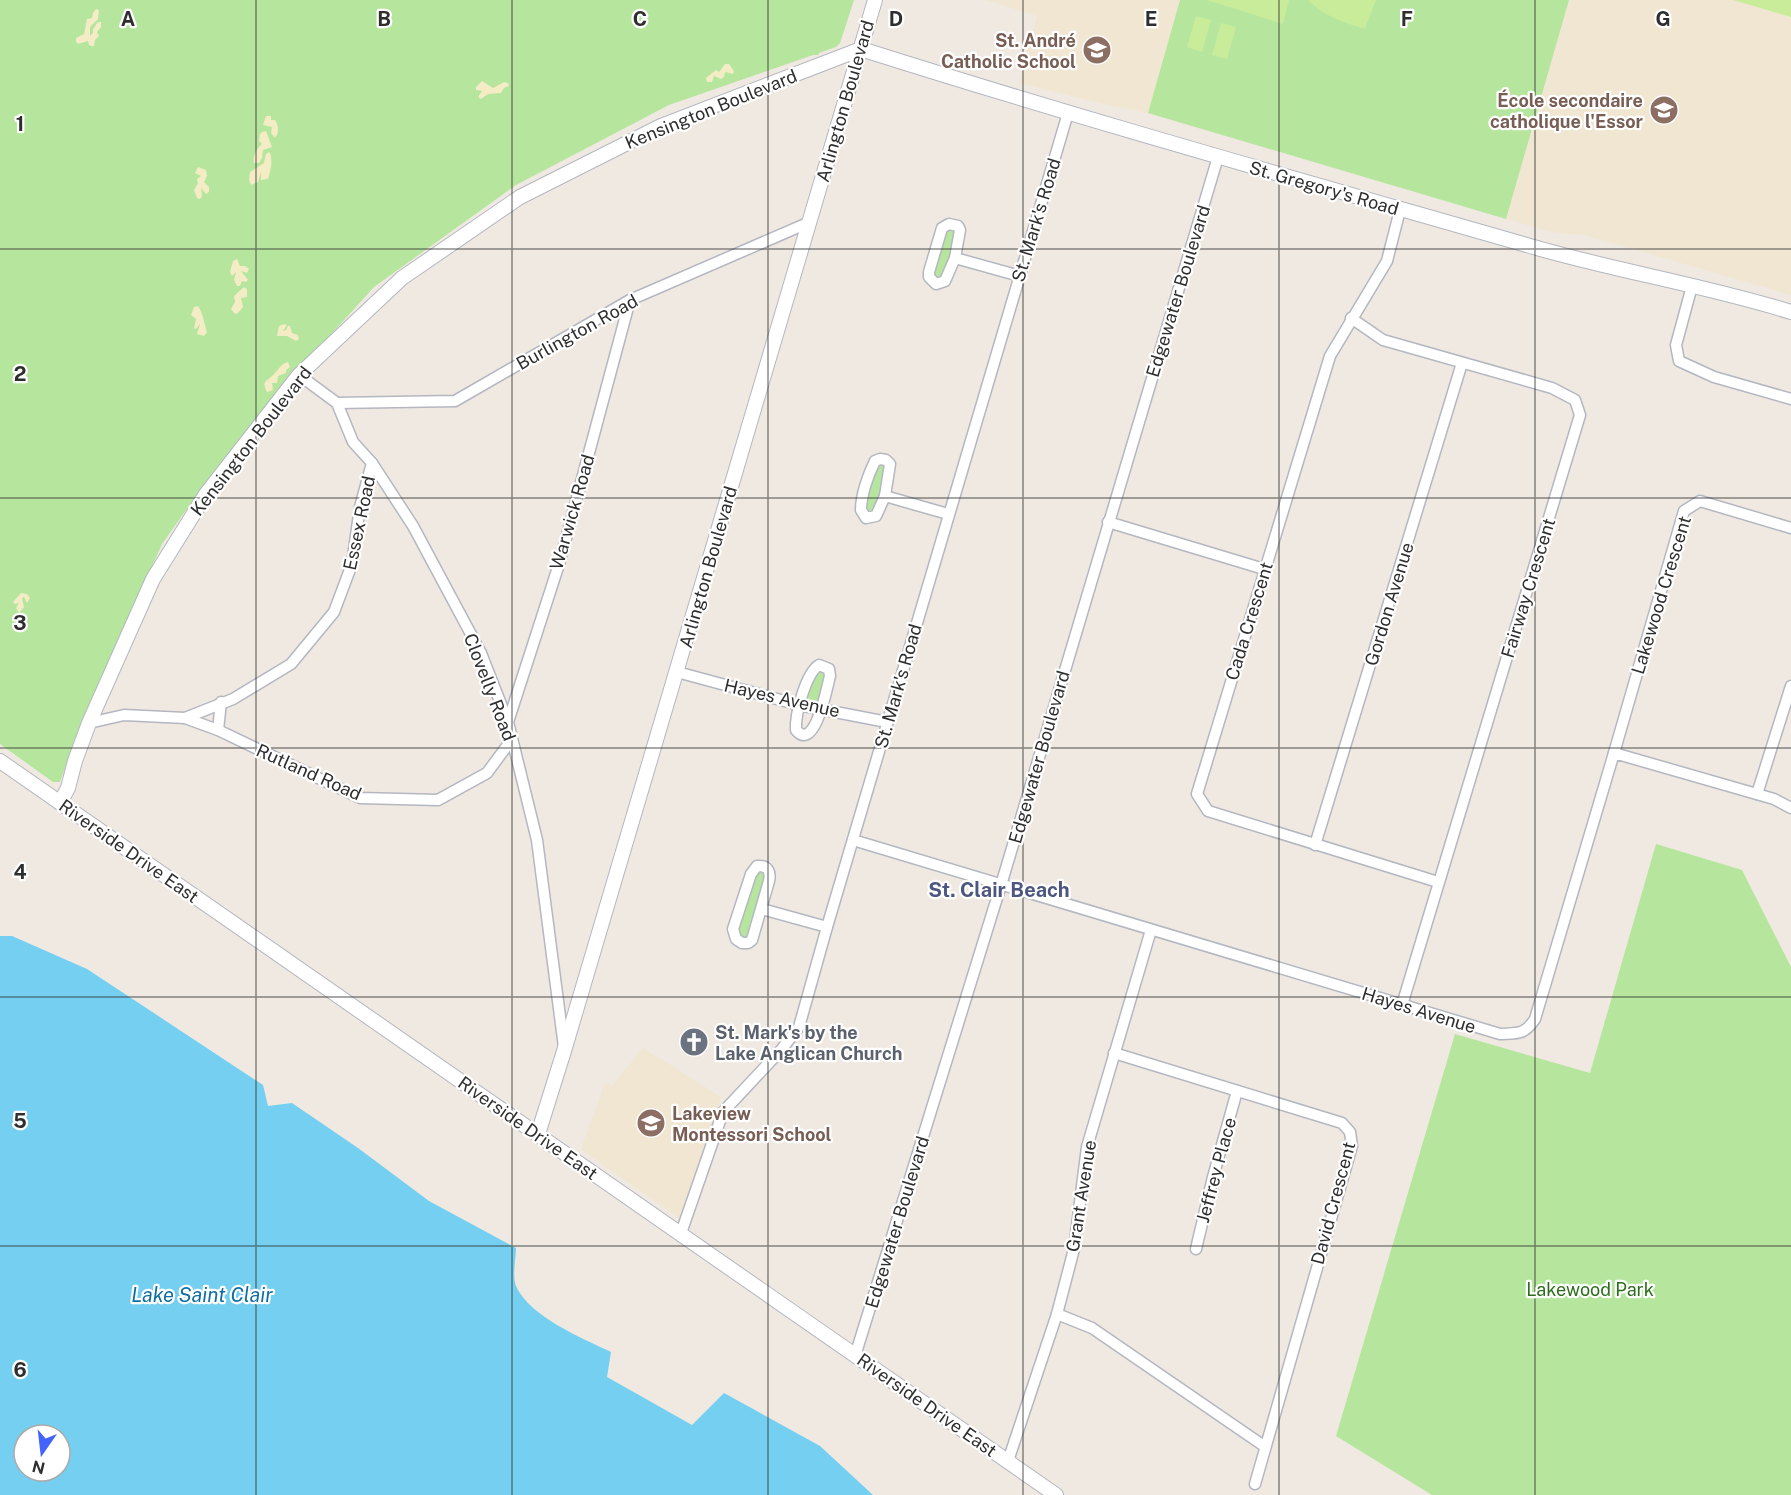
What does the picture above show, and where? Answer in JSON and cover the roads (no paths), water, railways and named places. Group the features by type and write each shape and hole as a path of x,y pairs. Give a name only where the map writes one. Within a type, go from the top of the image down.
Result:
{"street":[{"name":"Arlington Boulevard","path":"538,1134 875,0"},
{"name":"St. Gregory's Road","path":"861,49 1068,113 1400,210 1484,231 1538,248 1741,297 1791,312"},
{"name":"Kensington Boulevard","path":"60,803 68,788 89,723 153,579 206,494 299,375 402,278 520,197 661,126 861,49"},
{"name":"St. Mark's Road","path":"681,1233 723,1112 781,1050 799,1027 826,927 1068,113"},
{"name":"Edgewater Boulevard","path":"855,1356 1001,885 1218,157"},
{"name":"Cada Crescent","path":"1400,210 1386,261 1330,356 1197,794 1208,811 1438,882"},
{"name":"Burlington Road","path":"337,403 454,401 630,300 810,222"},
{"path":"949,224 957,226 960,230 955,258 945,281 940,284 931,281 928,272 942,228 949,224"},
{"path":"955,258 1020,276"},
{"path":"1692,286 1676,345 1679,362 1713,377 1791,399"},
{"name":"Warwick Road","path":"508,722 560,561 630,300"},
{"name":"Fairway Crescent","path":"1352,318 1383,340 1552,388 1575,400 1580,416 1402,1005"},
{"name":"Gordon Avenue","path":"1315,845 1462,363"},
{"path":"299,375 337,403"},
{"name":"Clovelly Road","path":"337,403 353,442 372,463 413,526 475,643 508,722 537,840 564,1051"},
{"path":"880,459 890,464 885,496 876,516 866,518 862,515 861,506 871,469 875,461 880,459"},
{"name":"Essex Road","path":"185,718 233,699 291,664 334,612 352,564 360,507 372,463"},
{"path":"885,496 948,514"},
{"name":"Lakewood Crescent","path":"1614,753 1684,511 1700,501 1791,528"},
{"path":"1108,522 1264,569"},
{"path":"819,665 829,669 830,676 821,707 813,728 804,735 795,730 799,705 810,673 819,665"},
{"name":"Hayes Avenue","path":"677,672 799,705 821,707 887,722"},
{"path":"1757,794 1791,686"},
{"path":"218,730 221,702"},
{"name":"Rutland Road","path":"89,723 124,715 185,718 218,730 360,798 438,800 487,773 512,739"},
{"path":"1614,753 1774,799 1791,808"},
{"name":"Hayes Avenue","path":"853,840 1500,1034 1521,1033 1528,1030 1535,1018 1614,753"},
{"name":"Riverside Drive East","path":"0,761 1056,1495"},
{"path":"760,866 768,868 770,873 762,909 750,942 746,944 738,942 734,936 734,929 753,871 760,866"},
{"path":"762,909 826,927"},
{"name":"Grant Avenue","path":"1008,1461 1057,1314 1074,1249 1087,1147 1151,930"},
{"name":"David Crescent","path":"1114,1053 1342,1123 1352,1138 1255,1484"},
{"name":"Jeffrey Place","path":"1196,1249 1237,1091"},
{"path":"1057,1314 1092,1328 1264,1446"}],"water":[{"name":"Lake Saint Clair","path":"0,936 12,936 87,969 263,1085 268,1106 292,1103 429,1201 516,1248 515,1282 523,1297 545,1317 611,1352 607,1377 692,1425 724,1393 820,1446 873,1495 0,1495"}],"place":[{"name":"St. André Catholic School","path":"1097,50"},
{"name":"École secondaire catholique l'Essor","path":"1664,110"},
{"name":"St. Mark's by the Lake Anglican Church","path":"694,1042"},
{"name":"Lakeview Montessori School","path":"651,1123"}],"district":[{"name":"St. Clair Beach","path":"999,890"}],"park label":[{"name":"Lakewood Park","path":"1590,1289"}]}
